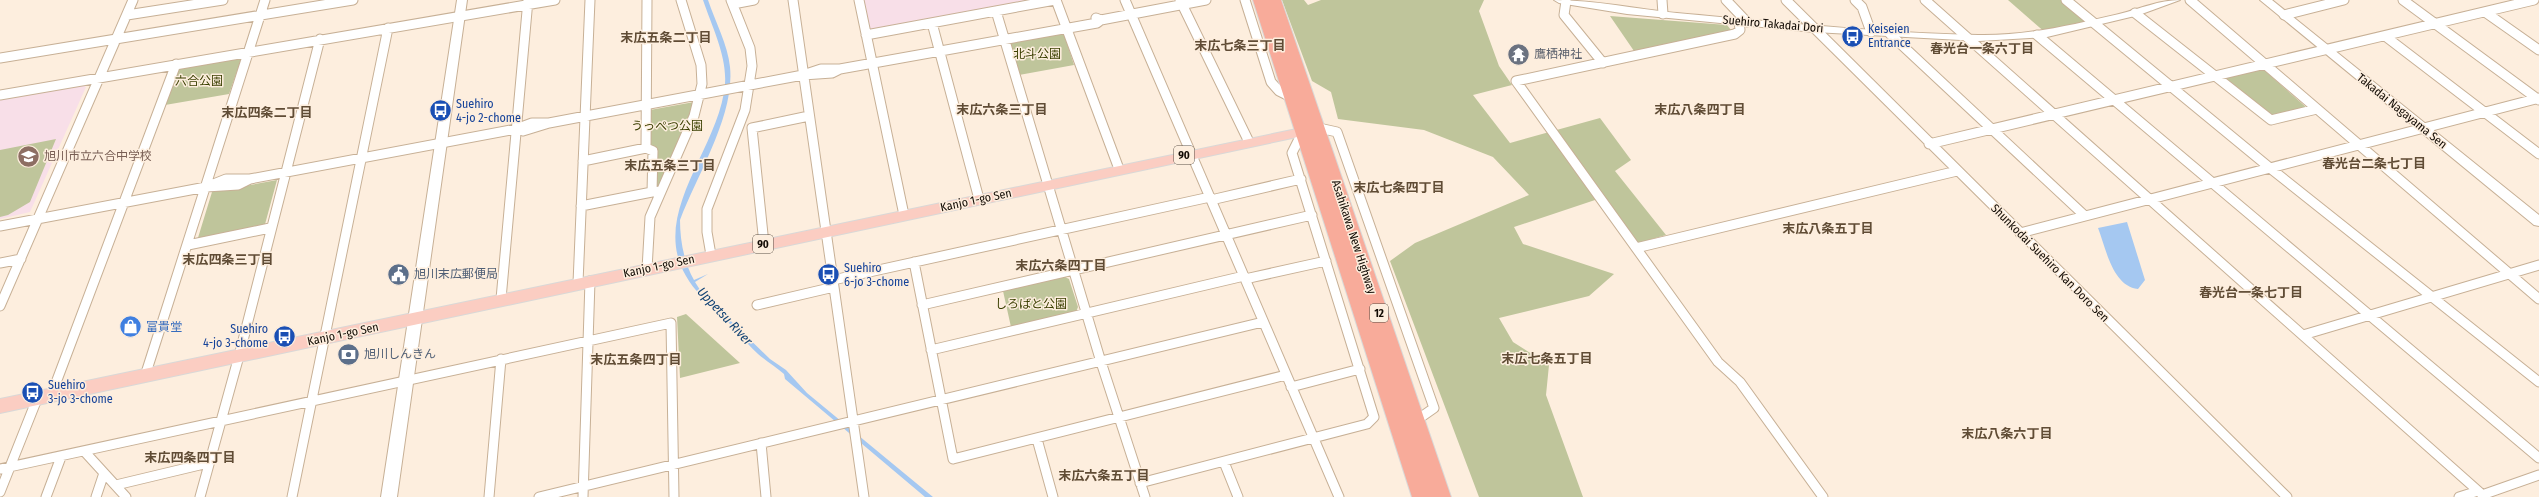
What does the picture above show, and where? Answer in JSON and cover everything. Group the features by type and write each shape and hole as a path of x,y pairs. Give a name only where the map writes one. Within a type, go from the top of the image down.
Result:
{"highway":[{"name":"Asahikawa New Highway","path":"1260,0 1291,97 1311,129 1324,223 1407,424 1441,497"},
{"name":"Asahikawa New Highway","path":"1274,0 1311,129 1407,424 1422,497"}],"main road":[{"name":"Kanjo 1-go Sen","path":"0,406 826,230 904,215 1191,153 1311,129"}],"street":[{"path":"0,306 2,295 21,259 133,0"},
{"path":"127,15 223,0"},
{"path":"145,376 265,0"},
{"path":"0,58 353,0"},
{"path":"389,497 462,0"},
{"path":"0,95 249,51 460,16 527,2 555,0"},
{"path":"583,497 587,341 581,206 590,0"},
{"path":"646,148 647,0"},
{"path":"647,268 650,218 703,95 701,65 681,0"},
{"path":"706,256 707,209 738,130 746,86 752,66 750,48 732,2 754,0"},
{"path":"793,0 864,497"},
{"path":"859,0 904,215"},
{"path":"866,34 1055,0 1119,169"},
{"path":"1125,0 1339,497"},
{"path":"0,226 206,188 238,185 250,179 516,129 523,132 549,123 584,116 703,95 803,75 832,73 840,69 939,50 1066,27 1097,23 1101,20 1182,2 1206,0"},
{"path":"1245,0 1271,82 1279,91 1291,97"},
{"path":"1662,0 1663,14"},
{"path":"1726,0 1743,22 1740,30 1735,34 1516,81 1718,362 1740,382 1823,497"},
{"name":"Shunkodai Suehiro Kan Doro Sen","path":"1786,0 1956,172 2020,233 2287,497"},
{"path":"1855,0 1862,7 1871,32"},
{"path":"1926,0 2482,494"},
{"path":"2066,0 2270,168 2539,382"},
{"name":"Suehiro Takadai Dori","path":"1562,1 1663,14 1743,22 1890,34 1969,38 2037,35 2134,13 2175,0"},
{"path":"2190,0 2539,299"},
{"name":"Takadai Nagayama Sen","path":"2265,0 2539,222"},
{"path":"2284,15 2344,0"},
{"path":"2403,0 2538,99"},
{"path":"1929,144 2171,87 2263,63 2328,50 2533,0 2539,4"},
{"path":"1562,1 1564,15 1603,62"},
{"path":"501,299 527,2"},
{"path":"1182,2 1249,142"},
{"path":"996,11 1063,230 1101,362 1145,497"},
{"path":"2485,12 2539,50"},
{"path":"2134,13 2271,120 2317,109"},
{"path":"932,23 979,199"},
{"path":"292,497 323,338 388,28"},
{"path":"1890,34 2085,216"},
{"path":"2037,35 2539,458"},
{"path":"2385,36 2539,154"},
{"path":"200,497 219,422 239,356 270,228 320,39"},
{"path":"0,492 5,468 44,397 125,203 176,64"},
{"path":"2020,233 2538,99"},
{"path":"738,130 809,116"},
{"path":"752,128 764,244"},
{"path":"1140,483 1367,424 1374,417 1326,261 1324,223 1312,215 1292,153 1311,129"},
{"path":"583,161 646,148 653,151 652,192"},
{"path":"1636,248 1956,172"},
{"path":"757,305 914,262 1301,179"},
{"path":"581,206 661,191"},
{"path":"922,305 1312,215"},
{"path":"188,245 270,228"},
{"path":"0,263 21,259"},
{"path":"931,350 1245,278 1326,261"},
{"path":"914,262 953,459 1286,375"},
{"path":"2303,336 2539,265"},
{"path":"539,497 1263,322"},
{"path":"5,468 671,323 674,497"},
{"path":"489,497 501,359"},
{"path":"1291,387 1360,369"},
{"path":"1037,439 1053,497"},
{"path":"761,443 766,497"},
{"path":"84,451 126,497"},
{"path":"46,497 60,457"},
{"path":"1224,462 1238,497"},
{"path":"116,485 208,463"},
{"path":"96,497 104,473"},
{"path":"2459,497 2482,494 2539,475"}],"shaded area":[{"path":"863,0 1044,0 875,30 870,29"},
{"name":"旭川市立六合中学校","path":"83,85 86,87 30,212 0,219 0,99"}],"green space":[{"path":"1282,0 1304,0 1308,5 1321,0 1484,0 1479,11 1499,66 1512,85 1473,95 1510,143 1600,118 1631,160 1615,171 1666,235 1638,243 1604,197 1514,227 1523,244 1614,274 1589,296 1499,318 1513,342 1549,365 1546,395 1583,497 1479,497 1390,261 1415,243 1529,195 1493,157 1424,130 1338,119 1331,92 1312,81"},
{"path":"2008,0 2066,0 2094,23 2047,34"},
{"path":"1610,16 1727,25 1731,30 1634,51"},
{"name":"北斗公園","path":"1060,33 1064,34 1074,65 1019,75 1010,44 1012,42"},
{"name":"六合公園","path":"242,57 229,94 165,105 180,67"},
{"path":"2263,69 2307,108 2270,117 2222,78"},
{"name":"うっぺつ公園","path":"694,102 690,118 660,187 656,187 658,151 649,143 650,110"},
{"path":"56,139 30,202 8,215 0,217 0,150"},
{"path":"277,180 264,228 197,241 212,192"},
{"name":"しろばと公園","path":"1065,277 1069,279 1078,307 1076,312 1011,327 1003,291"},
{"path":"686,314 740,363 680,378 677,317"}],"water":[{"name":"Uppetsu River","path":"703,0 708,0 727,50 730,67 730,86 727,105 721,125 680,220 683,251 694,280 708,274 695,282 702,293 770,359 786,370 807,393 933,497 925,497 785,379 784,374 758,354 700,295 686,276 677,252 676,228 681,204 690,180 712,132 720,108 725,84 724,63"},
{"path":"2127,222 2145,280 2138,289 2129,286 2116,274 2107,255 2098,228"}],"place":[{"name":"Keiseien Entrance","path":"1853,36"},
{"name":"鷹栖神社","path":"1518,54"},
{"name":"Suehiro 4-jo 2-chome","path":"441,111"},
{"name":"旭川市立六合中学校","path":"28,156"},
{"name":"旭川末広郵便局","path":"399,274"},
{"name":"Suehiro 6-jo 3-chome","path":"828,275"},
{"name":"富貴堂","path":"130,327"},
{"name":"Suehiro 4-jo 3-chome","path":"284,336"},
{"name":"旭川しんきん","path":"349,354"},
{"name":"Suehiro 3-jo 3-chome","path":"33,392"}],"district":[{"name":"末広五条二丁目","path":"666,37"},
{"name":"末広七条三丁目","path":"1240,45"},
{"name":"春光台一条六丁目","path":"1982,48"},
{"name":"末広六条三丁目","path":"1002,109"},
{"name":"末広八条四丁目","path":"1700,109"},
{"name":"末広四条二丁目","path":"267,112"},
{"name":"春光台二条七丁目","path":"2374,163"},
{"name":"末広五条三丁目","path":"670,165"},
{"name":"末広七条四丁目","path":"1399,187"},
{"name":"末広八条五丁目","path":"1828,228"},
{"name":"末広四条三丁目","path":"228,259"},
{"name":"末広六条四丁目","path":"1061,265"},
{"name":"春光台一条七丁目","path":"2251,292"},
{"name":"末広七条五丁目","path":"1547,358"},
{"name":"末広五条四丁目","path":"636,359"},
{"name":"末広八条六丁目","path":"2007,433"},
{"name":"末広四条四丁目","path":"190,457"},
{"name":"末広六条五丁目","path":"1104,475"}]}
